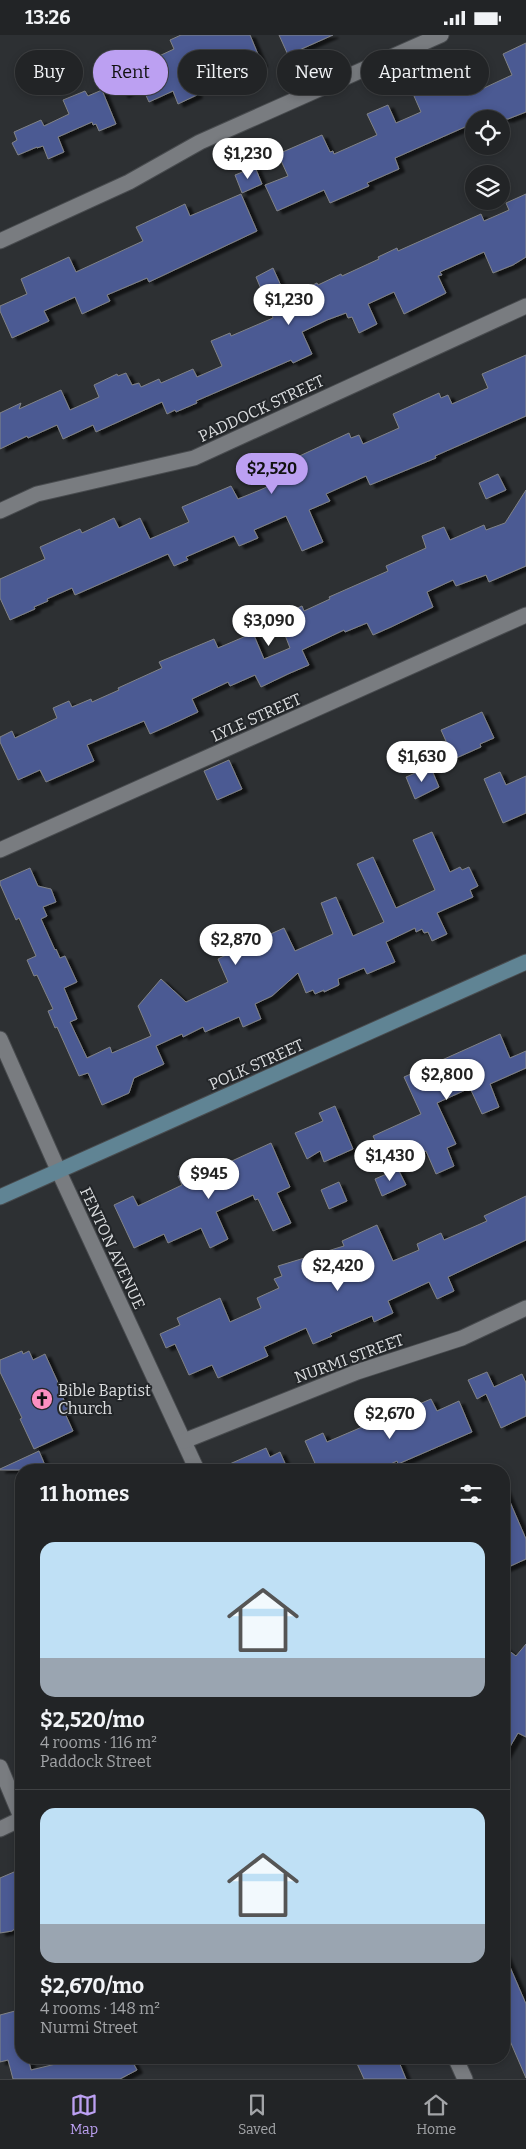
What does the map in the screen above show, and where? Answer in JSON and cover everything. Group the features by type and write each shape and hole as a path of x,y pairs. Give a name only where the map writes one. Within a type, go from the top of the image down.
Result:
{"street":[{"path":"0,241 129,182 200,142 441,35"},
{"name":"PADDOCK STREET","path":"0,511 38,494 194,458 526,305"},
{"name":"LYLE STREET","path":"0,850 526,615"},
{"name":"POLK STREET","path":"0,1197 526,963"},
{"name":"FENTON AVENUE","path":"0,1039 194,1464"},
{"name":"NURMI STREET","path":"184,1441 357,1372 462,1338 526,1308"},
{"path":"0,1767 15,1803"},
{"path":"0,1829 15,1821"},
{"path":"458,2064 465,2079"}],"building":[{"path":"181,35 250,35 256,50 178,50 178,95 197,95 178,104 173,91 168,93 168,52 174,49 170,40"},
{"path":"279,35 333,35 299,50 286,50"},
{"path":"526,43 526,112 510,118 510,110 465,110 465,127 395,158 399,169 367,183 369,186 330,203 324,190 277,211 265,185 288,176 278,154 322,135 330,152 333,151 334,154 377,135 367,114 388,105 396,123 421,112 414,96 416,95 489,95 489,86 512,75 503,54"},
{"path":"85,91 88,96 93,94 104,95 116,124 99,131 96,124 93,125 92,122 58,137 64,152 48,159 43,146 18,155 12,143 17,140 14,132 41,120 44,126 69,114 63,100 75,95 83,95"},
{"path":"146,95 164,95 149,102"},
{"path":"255,167 262,184 242,193 235,175"},
{"path":"241,194 257,231 149,282 147,278 107,295 110,301 82,314 75,297 44,311 49,321 12,338 0,311 0,306 27,294 21,279 69,257 76,272 143,241 136,227 185,204 190,216"},
{"path":"526,194 526,257 513,265 493,273 484,252 440,272 442,275 438,276 446,293 404,314 394,292 368,304 377,324 359,333 352,317 348,318 346,313 327,320 302,332 312,354 293,363 291,360 196,401 197,403 176,412 175,410 167,414 162,402 96,432 93,425 63,439 57,425 28,438 27,436 0,449 0,413 21,403 19,409 61,390 70,410 99,397 94,385 117,374 118,376 126,373 132,385 139,383 141,387 159,379 161,383 193,369 197,377 222,366 211,341 230,333 231,336 273,318 256,277 273,268 286,297 341,274 342,276 379,259 378,257 397,248 398,251 481,214 484,221 510,210 510,201"},
{"path":"526,355 526,416 435,456 436,458 370,485 366,476 326,494 330,501 309,510 323,542 302,551 286,516 254,530 258,538 239,546 234,536 186,557 188,560 174,566 168,554 75,595 72,588 47,599 48,601 34,607 35,609 10,620 0,598 0,579 45,559 40,547 80,529 82,533 114,518 119,528 140,518 150,539 189,522 182,507 231,486 238,499 299,473 293,459 349,433 351,438 359,435 363,444 399,428 393,414 439,393 441,398 448,395 452,404 488,388 482,374"},
{"path":"498,474 506,490 486,499 479,483"},
{"path":"526,490 526,566 489,582 486,575 456,586 453,580 427,592 433,607 391,627 373,635 367,623 345,632 344,630 302,650 309,665 261,687 255,675 230,686 228,682 192,699 198,712 168,726 150,734 144,721 87,745 94,761 46,782 40,770 18,780 0,742 0,737 12,731 15,738 57,718 53,708 69,701 72,707 91,699 92,702 162,668 159,662 214,639 218,648 253,633 264,659 290,648 278,617 302,606 304,611 330,599 329,597 388,571 386,566 426,548 422,536 444,527 450,540 484,525 486,530 505,523"},
{"path":"482,712 494,738 480,744 481,747 454,759 441,730"},
{"path":"229,760 242,789 217,800 204,771"},
{"path":"431,768 439,787 415,799 406,777"},
{"path":"500,772 506,785 526,776 526,813 503,823 484,779"},
{"path":"432,832 450,872 460,867 462,870 469,867 478,886 470,890 473,897 437,913 447,934 432,941 428,932 424,933 422,929 416,932 415,928 386,942 395,962 367,974 364,968 338,979 339,985 324,992 324,990 315,994 313,990 306,993 298,973 272,996 255,1004 261,1019 243,1027 239,1017 205,1032 203,1027 183,1037 182,1034 156,1046 164,1064 134,1078 129,1093 102,1105 88,1073 79,1076 57,1027 55,1028 48,1011 53,1009 37,975 34,976 27,960 36,956 19,918 16,920 0,884 0,881 30,868 38,886 51,889 56,902 43,907 47,916 41,919 55,950 60,958 65,956 77,982 64,988 77,1019 70,1022 87,1058 110,1047 112,1053 151,1036 138,1006 161,979 186,1002 228,982 218,959 226,955 224,952 239,945 237,941 254,933 257,940 284,928 295,951 333,934 321,903 336,897 353,936 384,922 357,864 373,857 396,908 435,890 413,840"},
{"path":"500,1034 510,1058 526,1051 526,1068 490,1084 499,1107 482,1114 470,1088 437,1103 456,1144 447,1148 454,1166 436,1174 426,1151 388,1169 373,1136 421,1114 404,1077"},
{"path":"335,1106 353,1149 324,1162 320,1151 307,1159 295,1133 323,1121 319,1113"},
{"path":"271,1143 290,1187 277,1193 291,1223 273,1231 258,1199 255,1200 253,1195 216,1212 228,1239 210,1248 201,1228 168,1243 164,1234 134,1248 114,1205 133,1196 138,1206 182,1185 178,1176 193,1169 197,1177"},
{"path":"398,1169 406,1185 382,1196 375,1179"},
{"path":"339,1182 347,1201 329,1209 321,1190"},
{"path":"526,1196 526,1240 448,1277 454,1291 437,1299 429,1282 388,1301 393,1313 374,1322 372,1316 330,1334 332,1336 313,1344 306,1328 264,1347 268,1356 218,1378 212,1365 189,1375 175,1344 166,1348 160,1334 180,1325 177,1318 220,1298 230,1322 261,1308 257,1298 279,1288 274,1279 282,1276 278,1266 344,1246 342,1241 377,1225 393,1261 419,1250 417,1244 441,1233 444,1240 487,1221 484,1216"},
{"name":"Bible Baptist Church","path":"22,1351 23,1354 29,1351 33,1360 45,1354 68,1409 64,1411 73,1431 34,1449 20,1419 22,1418 0,1372 0,1360"},
{"path":"487,1372 494,1387 522,1374 526,1383 526,1416 501,1428 486,1394 477,1399 468,1380"},
{"path":"431,1399 437,1411 459,1401 472,1432 398,1464 397,1461 391,1464 315,1464 305,1441 323,1433 327,1442 362,1427 360,1423 379,1415 385,1428 415,1414 412,1407"},
{"path":"266,1448 270,1457 280,1452 285,1464 230,1464"},
{"path":"39,1451 44,1464 15,1464 15,1470 0,1469"},
{"path":"510,1502 526,1539 526,1559 510,1566"},
{"path":"526,1644 526,1737 518,1733 510,1747 510,1652 516,1656"},
{"path":"15,1872 15,1929 0,1933 0,1878"},
{"path":"510,1967 526,2004 526,2078 510,2041"},
{"path":"15,2011 15,2064 30,2064 31,2070 56,2064 134,2064 137,2070 120,2079 13,2079 8,2060 0,2062 0,2015"},
{"path":"357,2064 400,2064 406,2079 364,2079"}],"place":[{"name":"Bible Baptist Church","path":"42,1399"}]}
